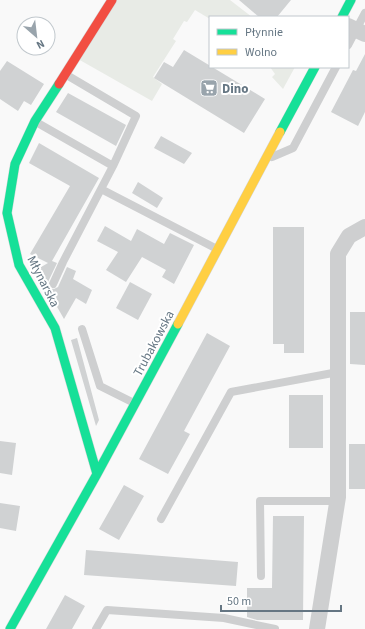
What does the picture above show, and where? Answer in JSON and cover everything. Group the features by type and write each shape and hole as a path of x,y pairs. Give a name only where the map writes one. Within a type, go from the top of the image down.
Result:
{"street":[{"name":"Młynarska","path":"97,474 54,328 19,265 7,213 15,164 35,121 112,0"},
{"path":"343,16 351,0"},
{"name":"Trubakowska","path":"10,629 97,474 314,68"},
{"path":"317,629 337,501 338,254 349,236 365,227"}],"lane":[{"path":"349,43 365,13"},
{"path":"265,160 293,148 335,68"},
{"path":"54,284 63,262 113,166 136,116 64,74"},
{"path":"35,121 113,166"},
{"path":"101,189 217,250"},
{"path":"82,329 100,386 134,404"},
{"path":"161,519 231,392 338,372"},
{"path":"261,576 260,501 337,501"},
{"path":"96,629 107,610 224,618 275,629"}],"shaded area":[{"path":"117,0 230,0 251,16 209,16 209,18 195,10 187,22 184,21 173,39 176,41 153,77 162,84 152,101 78,59"},
{"path":"271,68 294,68 283,89 272,77 275,74"}],"building":[{"path":"239,0 291,0 278,16 258,16"},
{"name":"Dino","path":"184,50 209,65 209,68 214,68 265,99 244,133 154,78 164,62 173,67"},
{"path":"365,54 365,112 358,126 331,112 353,70 356,71"},
{"path":"7,61 44,84 31,105 24,101 18,111 0,99 0,71"},
{"path":"68,93 126,125 116,146 56,112"},
{"path":"161,136 192,153 184,164 154,148"},
{"path":"39,143 99,178 52,261 57,263 48,282 50,289 58,287 67,267 76,271 73,279 92,290 86,304 76,298 64,319 36,270 48,263 30,254 70,186 29,163"},
{"path":"138,182 163,198 157,208 132,193"},
{"path":"105,226 131,241 137,229 164,244 170,233 194,245 174,284 162,277 166,270 142,257 126,282 106,270 118,252 97,241"},
{"path":"273,227 304,227 304,353 284,353 284,344 273,344"},
{"path":"130,282 152,294 138,320 116,308"},
{"path":"350,312 365,312 365,365 350,364"},
{"path":"207,333 230,346 184,431 190,434 168,474 139,459"},
{"path":"77,338 99,420 96,426 71,340"},
{"path":"289,395 323,395 323,448 289,448"},
{"path":"0,441 16,443 12,475 0,473"},
{"path":"349,444 365,444 365,489 349,489"},
{"path":"124,485 144,496 119,540 99,529"},
{"path":"0,503 20,506 16,531 0,528"},
{"path":"273,516 304,516 303,620 257,620 247,617 247,588 272,588"},
{"path":"86,550 238,562 236,586 84,575"},
{"path":"65,595 85,606 72,629 46,629"}],"traffic: fast":[{"path":"343,16 351,0"},
{"path":"280,132 314,68"},
{"path":"59,84 35,121 15,164 7,213 19,265 55,328 97,474"},
{"path":"10,629 97,474 178,324"}],"traffic: slow":[{"path":"178,324 280,132"}],"traffic: jam":[{"path":"59,84 112,0"}],"place":[{"name":"Dino","path":"209,88"}]}
